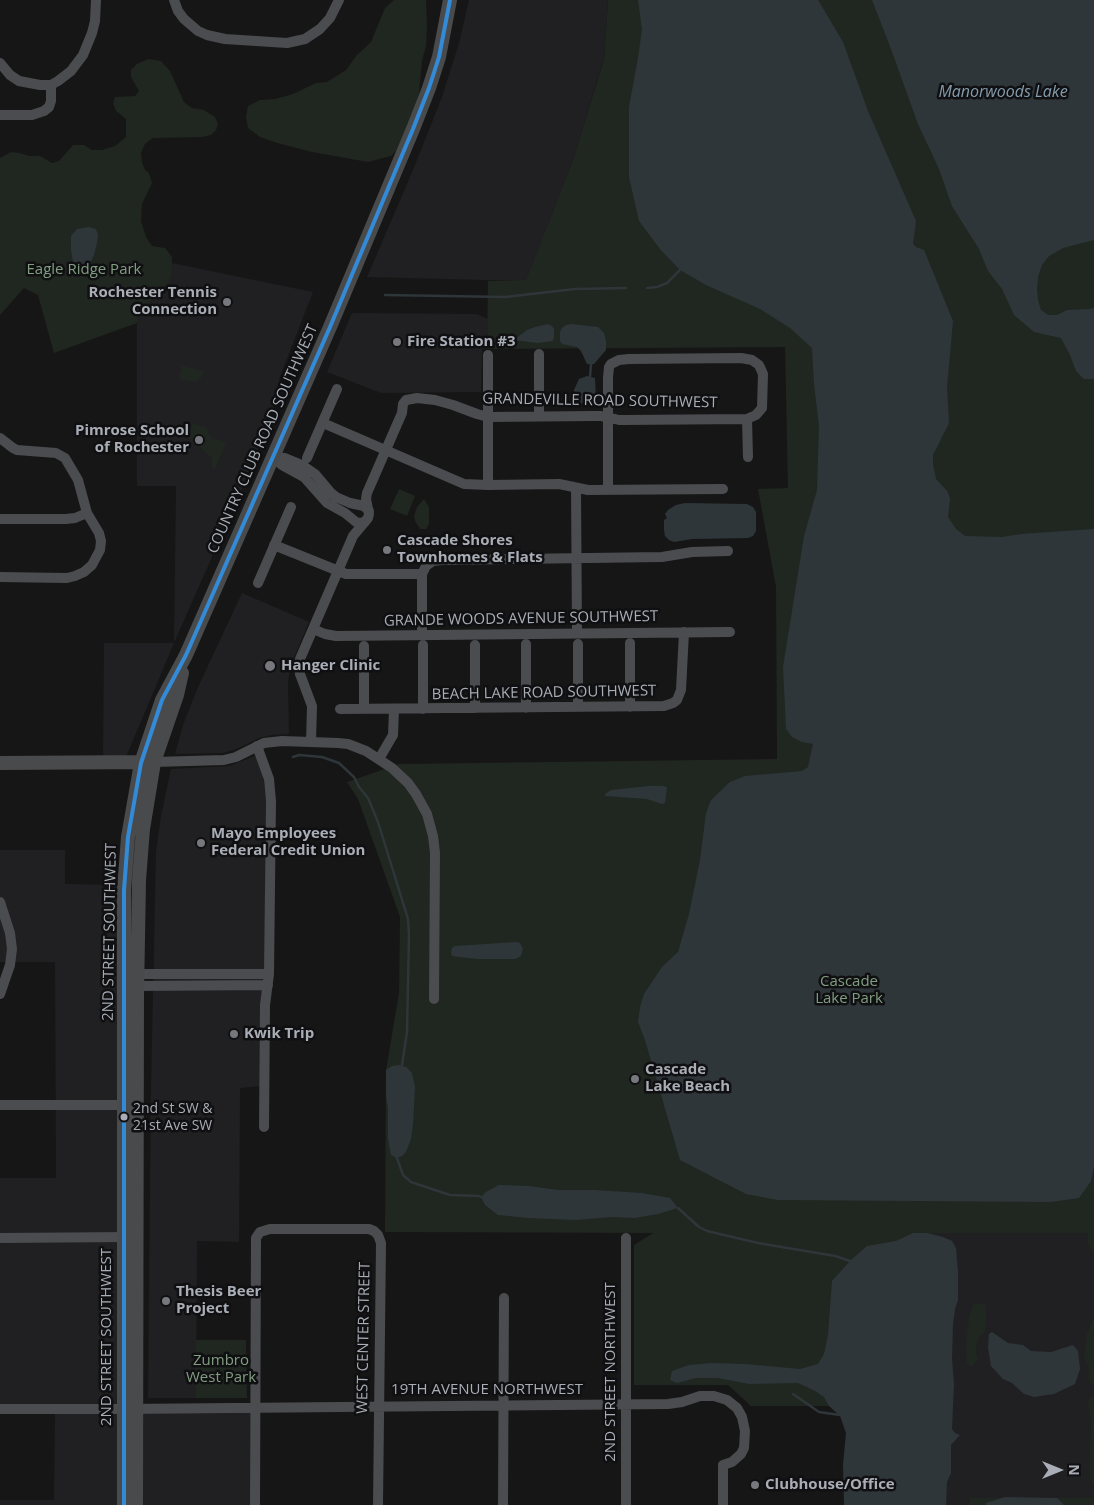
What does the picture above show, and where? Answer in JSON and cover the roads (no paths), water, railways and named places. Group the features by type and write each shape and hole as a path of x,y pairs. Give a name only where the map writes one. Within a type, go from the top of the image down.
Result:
{"main road":[{"name":"COUNTRY CLUB ROAD SOUTHWEST","path":"186,655 368,236 429,88 441,49 450,0"},
{"name":"2ND STREET SOUTHWEST","path":"131,1105 124,979 125,863 133,807 148,762 162,700 186,655"},
{"name":"2ND STREET SOUTHWEST","path":"136,1505 130,1409 131,1105 137,980 138,896 148,762"},
{"path":"0,763 148,762"},
{"name":"2ND STREET SOUTHWEST","path":"124,1505 130,1409"}],"street":[{"path":"0,63 10,75 19,81 30,84 51,85 65,77 84,56 95,21 96,0"},
{"path":"174,0 178,11 184,19 198,31 207,35 224,39 287,43 305,39 320,29 330,18 339,0"},
{"path":"0,115 32,115 44,111 51,102 51,85"},
{"path":"539,354 539,416"},
{"path":"488,355 488,485"},
{"path":"608,489 608,373 610,367 615,362 629,359 741,358 756,362 763,374 762,408 756,415 748,419 748,457"},
{"path":"308,458 337,389"},
{"name":"GRANDEVILLE ROAD SOUTHWEST","path":"310,742 312,706 300,674 299,667 302,655 353,536 369,516 366,499 406,400 417,398 435,400 488,416 594,416 624,420 748,419"},
{"path":"323,423 462,483 488,485 559,484 576,488 608,489 723,489"},
{"path":"0,438 17,450 56,453 65,458 78,480 87,513 100,533 101,541 100,550 92,565 84,572 75,576 67,578 0,577"},
{"path":"273,457 285,458 302,465 315,474 328,503 358,523 365,522"},
{"path":"320,487 340,500 364,506 369,511"},
{"path":"576,488 577,633"},
{"name":"GRANDEVILLE ROAD SOUTHWEST","path":"353,536 351,512 368,493"},
{"path":"258,583 291,507"},
{"path":"0,519 66,519 75,518 87,513"},
{"path":"274,545 346,574 422,574"},
{"path":"423,709 422,574 429,564 438,560 662,557 686,552 728,551"},
{"name":"GRANDE WOODS AVENUE SOUTHWEST","path":"313,629 336,636 422,640 577,633 730,632"},
{"name":"BEACH LAKE ROAD SOUTHWEST","path":"340,710 664,706 677,700 682,686 684,632"},
{"path":"630,643 630,707"},
{"path":"526,644 526,708"},
{"path":"578,644 578,708"},
{"path":"475,645 475,708"},
{"path":"364,646 364,709"},
{"path":"380,759 393,735 394,710"},
{"path":"148,762 224,760 274,741 348,744 360,748 392,768 408,783 427,814 434,845 434,999"},
{"path":"257,746 266,769 270,793 269,974 265,1004 264,1128"},
{"path":"0,902 10,932 12,948 10,964 0,994"},
{"path":"137,980 269,974"},
{"path":"124,979 268,985"},
{"path":"0,1105 131,1105"},
{"name":"WEST CENTER STREET","path":"254,1407 256,1238 260,1232 270,1229 368,1229 374,1231 380,1237 378,1505"},
{"path":"0,1238 130,1237"},
{"name":"2ND STREET NORTHWEST","path":"626,1238 626,1505"},
{"path":"503,1505 504,1298"},
{"name":"19TH AVENUE NORTHWEST","path":"0,1408 130,1409 626,1404 676,1403 700,1396 707,1396 721,1398 736,1408 744,1423 744,1448 739,1457 723,1465 723,1505"},
{"path":"254,1407 255,1505"}],"water":[{"path":"638,0 818,0 843,42 868,111 916,221 913,244 924,250 953,321 947,387 949,423 933,455 936,479 948,492 950,499 948,517 956,529 965,536 1002,537 1094,529 1094,1166 1091,1181 1079,1198 1051,1202 778,1200 746,1194 680,1160 638,1022 640,1007 644,994 662,967 678,952 689,914 700,860 706,813 711,800 730,782 745,776 802,771 808,767 813,744 802,742 792,737 786,729 783,667 804,536 817,490 819,426 812,348 790,328 760,309 706,285 680,270 660,249 639,221 629,177 629,107 642,29"},
{"name":"Manorwoods Lake","path":"872,0 1094,0 1094,240 1063,248 1049,256 1042,265 1037,289 1041,310 1048,315 1057,315 1067,310 1094,308 1094,379 1084,379 1076,371 1061,338 1034,332 1014,315 1002,289 988,271 979,249 952,206 939,169 918,124"},
{"path":"89,227 96,229 98,235 94,255 87,270 74,268 71,236 77,229"},
{"path":"548,324 554,329 553,341 538,343 514,340 527,330"},
{"path":"571,324 598,327 604,333 606,350 594,364 587,364 577,347 562,344 560,341 562,328"},
{"path":"587,376 595,378 596,399 594,402 577,404 574,402 574,390 579,379"},
{"path":"685,503 747,504 753,507 756,512 756,531 753,536 748,538 692,539 674,542 665,536 664,520 667,518 665,514 676,505"},
{"path":"649,786 667,787 665,803 662,804 647,799 605,796 611,790"},
{"path":"520,943 523,949 521,956 515,959 479,959 452,956 451,953 452,948 455,946"},
{"path":"392,1066 406,1067 412,1073 415,1087 411,1139 406,1152 397,1158 391,1155 388,1139 386,1070"},
{"path":"499,1185 529,1186 558,1190 642,1193 670,1198 678,1208 635,1218 612,1217 576,1220 498,1215 485,1205 481,1197"},
{"path":"913,1233 927,1233 943,1237 952,1241 956,1248 958,1300 953,1324 952,1359 954,1384 952,1429 960,1435 951,1445 951,1473 947,1482 946,1505 844,1505 843,1465 846,1433 840,1416 829,1406 824,1397 798,1383 749,1384 718,1378 696,1378 677,1383 670,1380 672,1371 689,1365 712,1363 745,1364 800,1369 818,1364 824,1354 828,1335 832,1281 867,1246 896,1241"},
{"path":"992,1332 1008,1343 1023,1345 1031,1351 1051,1352 1073,1345 1078,1351 1080,1369 1075,1384 1054,1394 1034,1397 1024,1394 1012,1383 1003,1379 991,1366 988,1347 989,1334"},
{"path":"1005,1497 1057,1498 1064,1505 986,1505 986,1503"}],"waterway":[{"path":"647,288 667,283 680,270"},
{"path":"385,295 505,297 575,289 626,288"},
{"path":"474,344 514,340"},
{"path":"590,377 591,364"},
{"path":"293,757 299,755 322,757 339,763 354,777 368,798 378,822 408,919 407,1032 402,1065"},
{"path":"397,1158 403,1175 411,1182 450,1195 481,1197"},
{"path":"678,1208 699,1227 707,1231 758,1243 835,1256 850,1261"},
{"path":"793,1394 819,1412 840,1415"}],"place":[{"name":"Rochester Tennis Connection","path":"227,302"},
{"name":"Fire Station #3","path":"397,342"},
{"name":"Pimrose School of Rochester","path":"199,440"},
{"name":"Cascade Shores Townhomes & Flats","path":"387,550"},
{"name":"Hanger Clinic","path":"270,666"},
{"name":"Mayo Employees Federal Credit Union","path":"201,843"},
{"name":"Kwik Trip","path":"234,1034"},
{"name":"Cascade Lake Beach","path":"635,1079"},
{"name":"2nd St SW & 21st Ave SW","path":"124,1117"},
{"name":"Thesis Beer Project","path":"166,1301"},
{"name":"Clubhouse/Office","path":"755,1485"}],"park label":[{"name":"Eagle Ridge Park","path":"84,270"},
{"name":"Cascade Lake Park","path":"849,990"},
{"name":"Zumbro West Park","path":"221,1370"}]}
